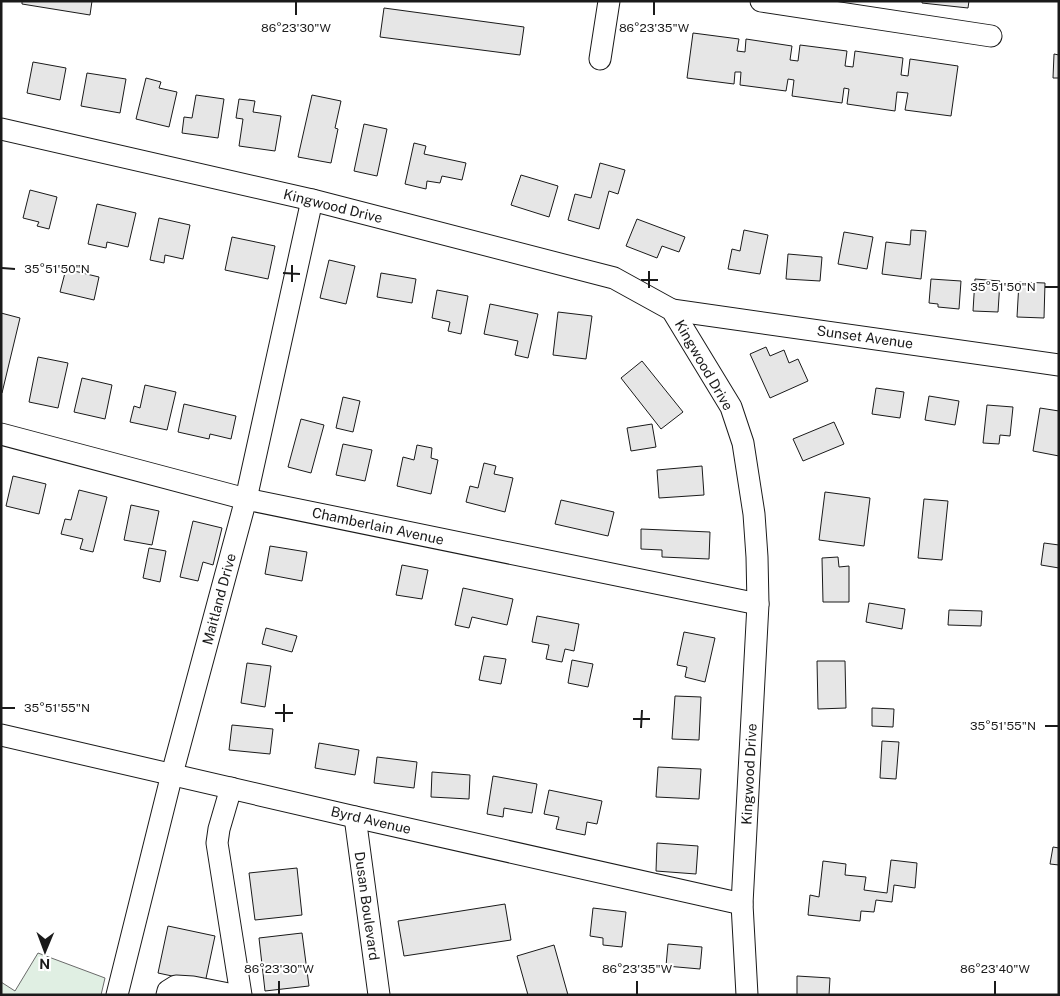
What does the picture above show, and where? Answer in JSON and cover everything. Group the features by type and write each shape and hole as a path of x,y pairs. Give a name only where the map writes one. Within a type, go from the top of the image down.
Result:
{"street":[{"path":"600,59 609,1"},
{"path":"762,1 991,36"},
{"name":"Kingwood Drive","path":"1,129 312,200 614,278 672,310 731,407 743,443 754,514 758,604 742,904 748,995"},
{"name":"Maitland Drive","path":"117,995 172,774 246,499 312,200"},
{"name":"Sunset Avenue","path":"672,310 1059,365"},
{"name":"Chamberlain Avenue","path":"1,434 246,499 758,604"},
{"name":"Byrd Avenue","path":"1,735 742,904"},
{"path":"231,788 219,829 217,843 241,995"},
{"name":"Dusan Boulevard","path":"355,817 379,995"},
{"path":"167,995 168,991 176,986 193,987 234,995"}],"green space":[{"path":"38,953 105,978 101,995 1,995 1,982 15,991"}],"building":[{"path":"22,1 92,1 90,15 22,4"},
{"path":"922,1 969,1 968,8 922,3"},
{"path":"384,8 524,27 520,55 380,37"},
{"path":"693,33 739,39 737,51 745,52 746,39 792,46 790,60 798,61 800,45 847,51 845,66 853,67 855,51 903,58 901,75 908,76 910,59 958,66 951,116 905,110 908,93 897,92 895,111 847,104 849,89 844,88 842,103 792,96 794,80 788,79 786,91 740,85 741,72 735,72 734,84 687,78"},
{"path":"1054,54 1059,55 1059,78 1053,78"},
{"path":"33,62 66,68 60,100 27,93"},
{"path":"87,73 126,79 120,113 81,106"},
{"path":"146,78 161,82 159,88 177,92 169,127 136,119"},
{"path":"196,95 224,99 218,138 182,133 184,117 192,118"},
{"path":"312,95 341,101 335,128 338,129 331,163 298,157"},
{"path":"239,99 255,101 253,112 281,116 275,151 239,146 243,119 236,118"},
{"path":"364,124 387,129 377,176 354,171"},
{"path":"414,143 426,146 424,154 466,163 462,180 442,176 440,183 427,181 426,189 405,184"},
{"path":"600,163 625,170 618,194 609,191 599,229 568,220 575,194 591,198"},
{"path":"521,175 558,186 549,217 511,205"},
{"path":"30,190 57,197 49,229 37,226 39,222 23,218"},
{"path":"97,204 136,213 128,247 107,242 106,248 88,244"},
{"path":"159,218 190,225 183,259 165,255 164,263 150,260"},
{"path":"637,219 685,237 679,252 662,246 657,258 626,246"},
{"path":"744,230 768,235 760,274 728,269 732,249 740,251"},
{"path":"911,230 926,231 921,279 882,274 886,242 910,245"},
{"path":"844,232 873,237 867,269 838,264"},
{"path":"232,237 275,246 268,279 225,270"},
{"path":"788,254 822,257 820,281 786,279"},
{"path":"329,260 355,266 346,304 320,298"},
{"path":"66,269 99,277 94,300 60,292"},
{"path":"381,273 416,279 412,303 377,297"},
{"path":"931,279 961,281 959,309 938,307 938,304 929,303"},
{"path":"975,279 1000,281 998,312 973,311"},
{"path":"1019,282 1045,283 1044,318 1017,317"},
{"path":"437,290 468,296 461,334 448,331 450,322 432,318"},
{"path":"490,304 538,314 528,358 515,355 518,341 484,334"},
{"path":"558,312 592,316 586,359 553,355"},
{"path":"1,313 20,318 2,393 1,393"},
{"path":"766,347 770,356 784,350 789,363 798,359 808,381 770,398 750,354"},
{"path":"38,357 68,363 58,408 29,402"},
{"path":"642,361 683,412 661,429 621,378"},
{"path":"82,378 112,385 105,419 74,412"},
{"path":"145,385 176,392 167,430 130,422 134,406 140,408"},
{"path":"876,388 904,392 900,418 872,414"},
{"path":"929,396 959,401 955,425 925,420"},
{"path":"343,397 360,401 353,432 336,428"},
{"path":"184,404 236,416 231,439 210,434 209,439 178,432"},
{"path":"987,405 1013,407 1010,436 1000,435 999,444 983,443"},
{"path":"1040,408 1059,411 1059,456 1033,451"},
{"path":"301,419 324,425 311,473 288,467"},
{"path":"834,422 844,444 803,461 793,439"},
{"path":"652,424 656,447 631,451 627,428"},
{"path":"343,444 372,450 365,481 336,475"},
{"path":"417,445 432,448 431,458 438,460 431,494 397,486 403,457 414,460"},
{"path":"484,463 496,466 494,474 513,478 505,512 466,502 470,486 478,488"},
{"path":"702,466 704,495 659,498 657,470"},
{"path":"13,476 46,484 39,514 6,506"},
{"path":"79,490 107,497 93,552 80,549 83,539 61,534 65,519 71,520"},
{"path":"825,492 870,498 864,546 819,540"},
{"path":"924,499 948,501 942,560 918,558"},
{"path":"561,500 614,512 608,536 555,524"},
{"path":"131,505 159,511 152,545 124,540"},
{"path":"193,521 222,528 213,565 203,562 198,581 180,577"},
{"path":"641,529 710,532 709,559 662,557 662,550 641,549"},
{"path":"1044,543 1059,545 1059,568 1041,565"},
{"path":"270,546 307,552 302,581 265,574"},
{"path":"149,548 166,551 160,582 143,578"},
{"path":"838,557 839,567 849,566 849,602 823,602 822,558"},
{"path":"402,565 428,570 422,599 396,595"},
{"path":"463,588 513,599 507,625 472,617 469,628 455,625"},
{"path":"869,603 905,609 902,629 866,622"},
{"path":"949,610 982,611 981,626 948,625"},
{"path":"537,616 579,624 574,651 565,649 562,662 546,659 549,645 532,642"},
{"path":"266,628 297,636 292,652 262,644"},
{"path":"684,632 715,638 705,682 685,677 687,667 677,665"},
{"path":"484,656 506,659 501,684 479,680"},
{"path":"572,660 593,664 588,687 568,683"},
{"path":"817,661 845,661 846,708 818,709"},
{"path":"247,663 271,666 265,707 241,703"},
{"path":"675,696 701,697 699,740 672,739"},
{"path":"872,708 894,709 893,727 872,726"},
{"path":"232,725 273,729 270,754 229,750"},
{"path":"882,741 899,742 896,779 880,778"},
{"path":"319,743 359,750 355,775 315,768"},
{"path":"377,757 417,762 414,788 374,783"},
{"path":"658,767 701,769 699,799 656,797"},
{"path":"432,772 470,775 469,799 431,797"},
{"path":"493,776 537,784 532,813 504,808 503,817 487,814"},
{"path":"549,790 602,801 597,824 587,822 585,835 556,829 559,817 544,814"},
{"path":"657,843 698,846 696,874 656,871"},
{"path":"1053,847 1059,848 1059,865 1050,864"},
{"path":"891,860 917,863 915,888 894,885 892,902 876,900 874,912 861,911 860,921 808,915 810,895 819,897 823,861 846,864 845,875 866,877 864,890 887,893"},
{"path":"297,868 302,915 255,920 249,873"},
{"path":"505,904 511,940 404,956 398,921"},
{"path":"593,908 626,912 622,947 603,945 603,938 590,936"},
{"path":"168,926 215,936 205,983 158,973"},
{"path":"302,933 309,986 265,991 259,938"},
{"path":"668,944 702,947 700,969 666,966"},
{"path":"554,945 568,995 528,995 517,956"},
{"path":"797,976 830,978 829,995 797,995"}]}
